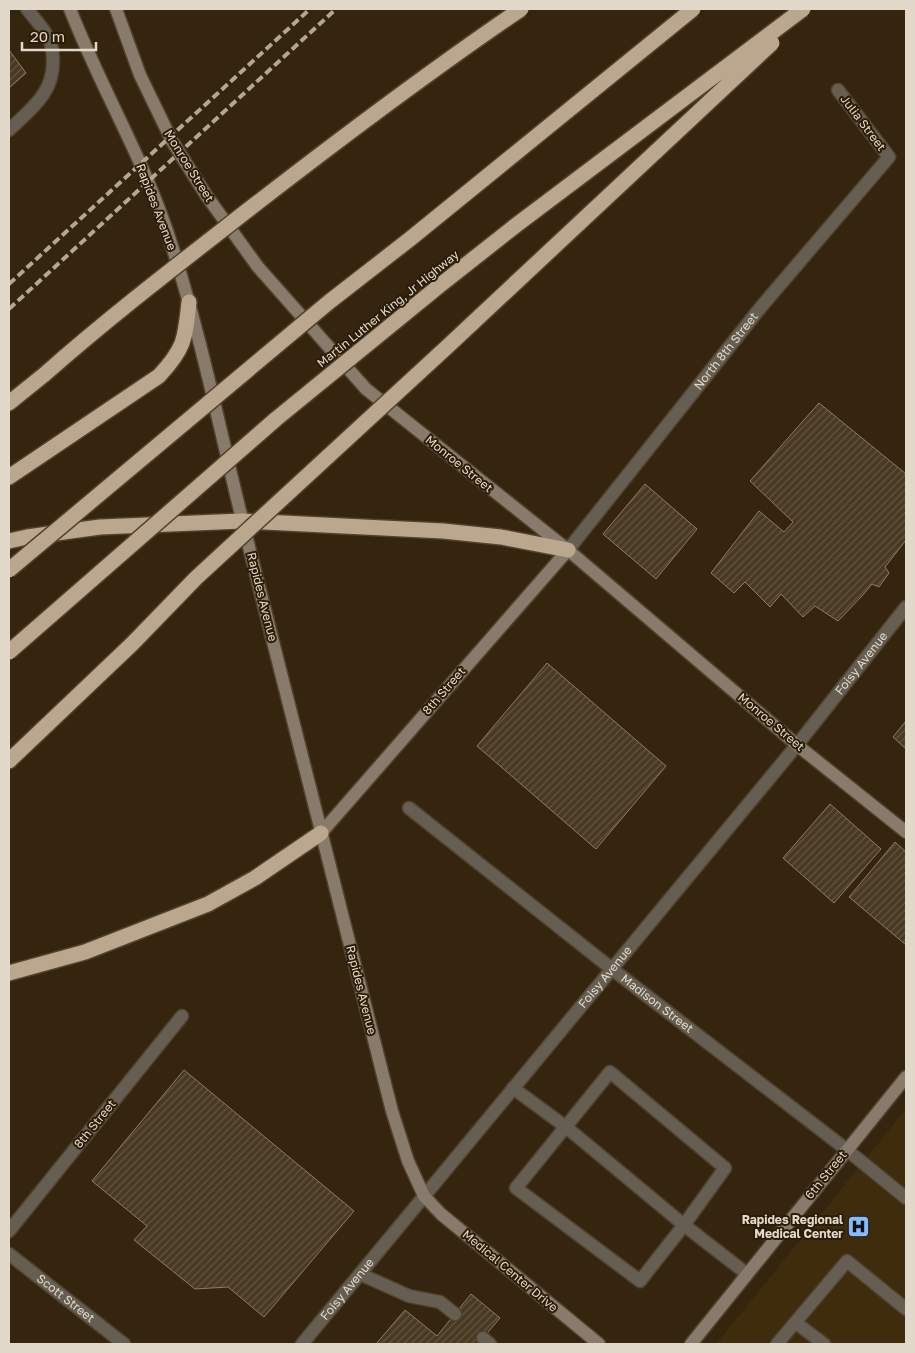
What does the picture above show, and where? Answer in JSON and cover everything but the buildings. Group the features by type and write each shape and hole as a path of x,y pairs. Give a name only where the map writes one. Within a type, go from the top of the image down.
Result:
{"highway":[{"path":"9,403 99,327 311,161 521,9"},
{"path":"9,570 329,302 410,239 693,9"},
{"name":"Martin Luther King, Jr Highway","path":"9,652 276,419 439,286 515,226 803,9"},
{"path":"9,761 132,644 203,572 808,9"},
{"path":"9,477 159,376 175,359 185,337 189,302"},
{"path":"9,542 27,537 100,526 242,521 462,533 501,537 568,550"},
{"path":"9,973 85,952 208,904 255,878 321,833"}],"main road":[{"path":"62,9 82,41"},
{"name":"Rapides Avenue","path":"70,9 82,41 115,108 149,186 166,229 189,302 242,521 392,1112 408,1161 424,1196"},
{"name":"Monroe Street","path":"116,9 140,75 172,142 206,195 258,267 366,389 568,550 797,744 906,832"},
{"name":"8th Street","path":"321,833 568,550"},
{"name":"6th Street","path":"691,1344 906,1077"},
{"name":"Medical Center Drive","path":"424,1196 441,1214 599,1344"}],"street":[{"path":"9,130 35,106 49,88 54,72 53,52 47,35 27,9"},
{"name":"Julia Street","path":"838,90 889,157"},
{"name":"North 8th Street","path":"568,550 761,307 889,157"},
{"name":"Foisy Avenue","path":"302,1344 797,744 906,607"},
{"name":"Madison Street","path":"409,808 906,1198"},
{"name":"8th Street","path":"9,1231 182,1016"},
{"path":"610,1072 724,1168 684,1225 640,1281 516,1188 610,1072"},
{"path":"513,1088 566,1127 684,1225 747,1274"},
{"name":"Scott Street","path":"9,1254 124,1344"},
{"path":"778,1344 847,1262 906,1309"},
{"path":"360,1274 409,1296 440,1302 455,1314"},
{"path":"796,1323 824,1344"}],"shaded area":[{"name":"Rapides Regional Medical Center","path":"906,1109 906,1344 716,1344"}],"railway":[{"path":"9,284 310,9"},
{"path":"9,309 336,9"}],"place":[{"name":"Rapides Regional Medical Center","path":"859,1227"}]}
